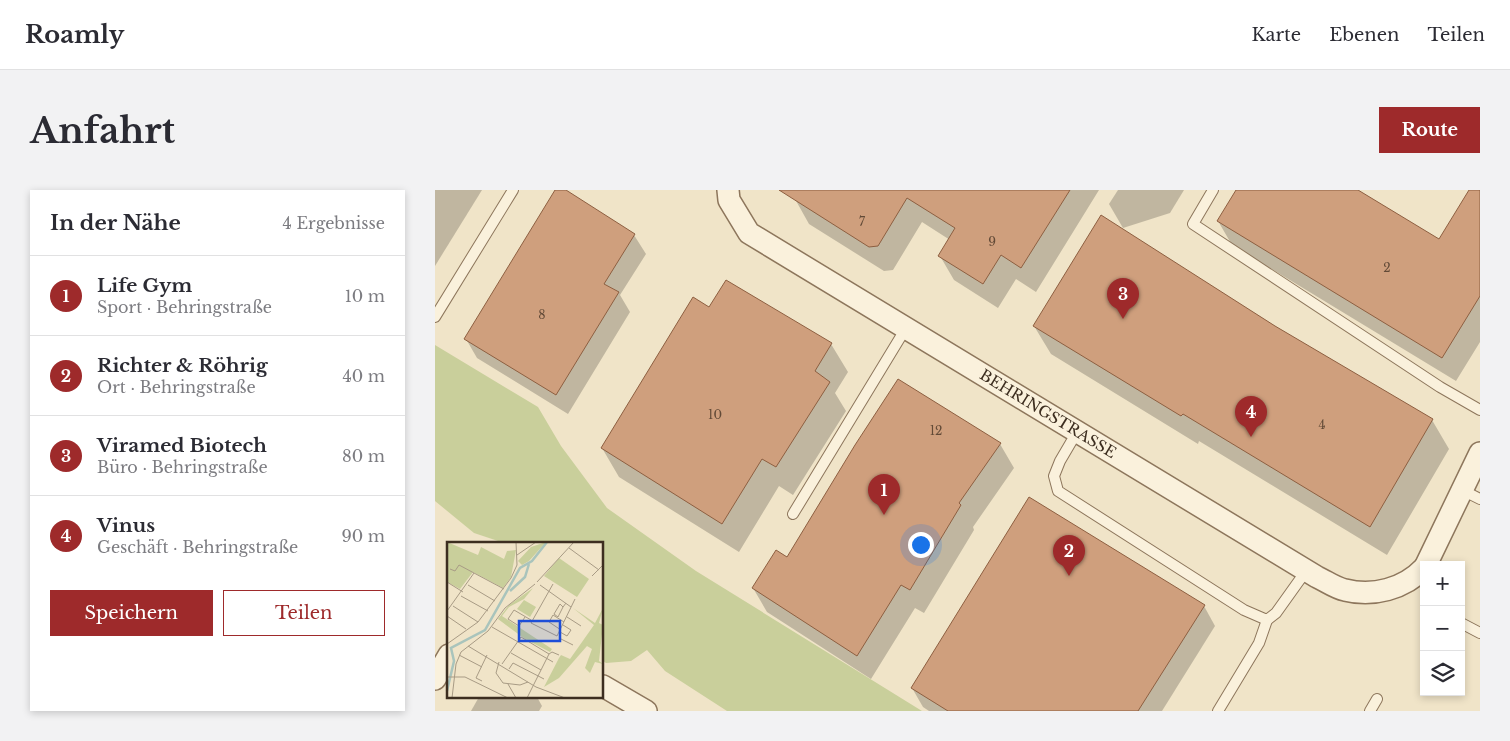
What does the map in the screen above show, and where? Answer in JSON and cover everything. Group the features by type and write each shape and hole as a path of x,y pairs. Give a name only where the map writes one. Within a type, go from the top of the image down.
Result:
{"street":[{"name":"BEHRINGSTRASSE","path":"728,190 729,200 749,233 1306,570 1344,590 1364,592 1380,592 1395,587 1420,571"},
{"path":"1429,561 1471,495 1477,466"},
{"path":"435,679 447,658"},
{"path":"604,687 646,711"}],"lane":[{"path":"435,317 513,190"},
{"path":"1213,190 1193,224 1432,381 1480,410"},
{"path":"793,514 906,328"},
{"path":"1077,432 1060,461 1054,476 1059,490 1243,610 1267,620"},
{"path":"1217,711 1259,643 1267,620 1276,613 1306,570"},
{"path":"1465,625 1480,633"},
{"path":"1370,711 1377,699"}],"green space":[{"path":"435,345 538,407 561,446 607,508 696,571 922,711 727,711 665,671 647,650 631,661 606,663 604,662 604,542 501,542 474,533 435,501"}],"building":[{"path":"555,190 566,190 635,234 604,284 619,292 556,395 464,339"},
{"path":"779,190 1070,190 1021,268 1001,255 983,284 938,256 955,228 907,198 878,246 869,247"},
{"path":"1236,190 1358,190 1439,239 1469,190 1480,190 1480,296 1442,358 1217,221"},
{"path":"1101,215 1275,326 1433,419 1370,527 1033,326"},
{"path":"726,280 832,343 815,371 830,382 776,467 762,459 722,524 601,448 693,297 709,307"},
{"path":"898,379 1001,443 959,503 961,505 910,590 901,585 857,656 752,588 776,550 787,557 855,445"},
{"path":"1029,497 1205,605 1138,711 948,711 911,688"}],"place":[{"name":"Viramed Biotech","path":"1123,319"},
{"name":"Vinus","path":"1251,437"},
{"name":"Life Gym","path":"884,515"},
{"name":"Richter & Röhrig","path":"1069,576"}]}
